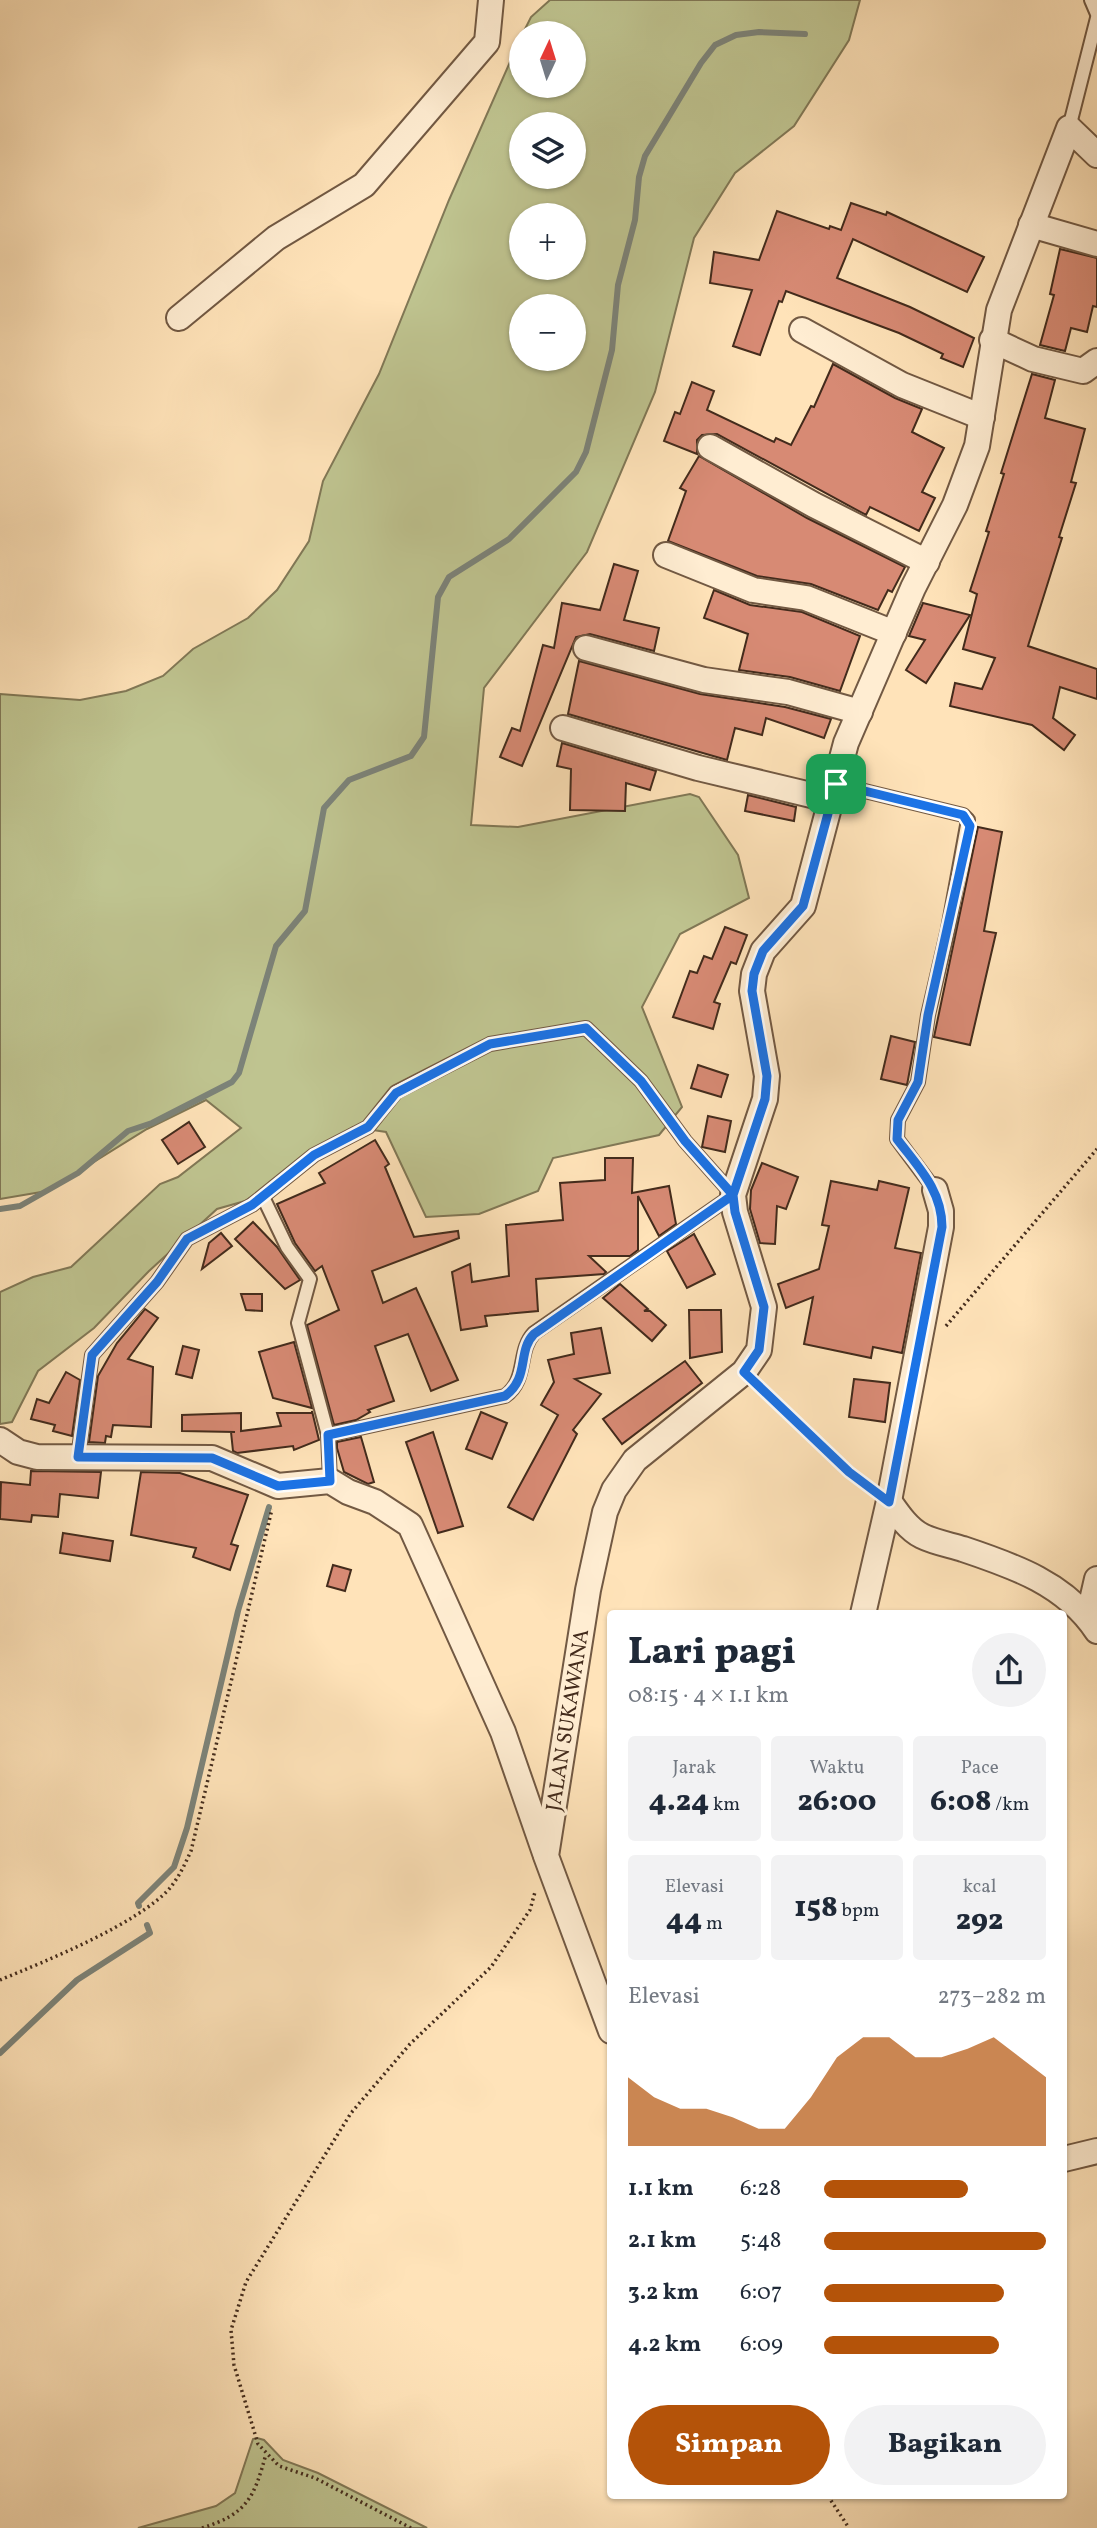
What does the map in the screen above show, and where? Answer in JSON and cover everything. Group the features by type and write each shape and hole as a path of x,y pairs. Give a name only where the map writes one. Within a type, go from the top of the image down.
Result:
{"street":[{"path":"179,318 276,238 364,185 487,42 491,0"},
{"path":"733,1195 758,1125 766,1087 766,1055 752,991 754,974 763,951 803,906 846,743 894,633 955,505 977,446 992,340 999,310 1069,128 1097,155"},
{"path":"1031,225 1097,244"},
{"path":"802,330 902,385 982,417"},
{"path":"992,340 1033,359 1083,371 1097,361"},
{"path":"710,447 814,505 927,562"},
{"path":"667,555 752,590 806,598 894,633"},
{"path":"586,648 704,680 788,692 860,712"},
{"path":"563,728 698,768 834,792"},
{"path":"864,1610 889,1502 942,1227 942,1211 935,1190"},
{"name":"JALAN SUKAWANA","path":"607,2020 546,1856 588,1590 610,1501 635,1460 744,1372 759,1350 764,1307 735,1212 733,1195"},
{"path":"0,1440 18,1452 37,1457 212,1458 278,1486 330,1481 348,1492 375,1502 410,1525 503,1732 546,1856"},
{"path":"889,1502 902,1520 920,1535 988,1557 1051,1584 1093,1624"},
{"path":"1093,1624 1097,1579"},
{"path":"1067,2158 1097,2151"}],"lane":[{"path":"1069,128 1097,16 1091,0"},
{"path":"834,792 963,815 968,820 948,929 928,1015 918,1082 898,1120 897,1139 935,1190"},
{"path":"78,1457 92,1355 157,1282 187,1239 263,1197 314,1155 368,1127 396,1093 408,1086 490,1044 586,1028 641,1081 685,1141 733,1195 539,1329 528,1339 522,1373 514,1390 505,1396 328,1435"},
{"path":"263,1197 286,1247 310,1279 298,1323 328,1435 330,1481"}],"path":[{"path":"944,1329 1097,1149"},
{"path":"744,1372 849,1472 889,1502"},
{"path":"0,1980 52,1959 148,1909 180,1875 191,1851 278,1486"},
{"path":"411,2528 315,2478 279,2466 258,2444 234,2365 231,2330 246,2282 351,2113 410,2044 491,1968 530,1910 546,1856"},
{"path":"202,2528 223,2521 248,2504 267,2453"},
{"path":"830,2499 849,2528"}],"green space":[{"path":"550,0 860,0 849,40 794,126 735,173 694,238 655,392 587,552 484,688 471,825 518,827 690,794 699,797 738,855 749,898 680,934 642,1007 682,1107 659,1135 553,1158 538,1191 479,1214 426,1217 386,1132 353,1127 245,1201 217,1209 149,1271 94,1328 38,1371 12,1422 0,1424 0,1292 33,1277 71,1267 160,1184 178,1177 241,1128 206,1100 147,1129 47,1191 0,1199 0,694 80,700 126,691 163,676 193,649 248,618 277,590 309,541 323,481 379,374 449,200 509,64 509,98 586,98 586,21 529,21"},
{"path":"253,2439 264,2440 283,2460 318,2473 427,2528 138,2528 216,2506 235,2493"}],"building":[{"path":"851,203 886,215 887,212 984,257 967,292 853,239 837,278 910,307 974,338 963,367 941,358 943,354 899,333 786,291 782,302 779,301 760,355 733,346 752,290 710,283 714,252 759,260 777,211 829,229 830,226 841,230"},
{"path":"1060,249 1097,258 1097,307 1093,306 1087,332 1071,328 1065,351 1040,345 1054,295 1050,294"},
{"path":"833,364 895,398 922,409 912,432 944,448 922,492 935,498 919,531 870,507 866,515 717,434 702,435 697,440 697,454 664,441 675,412 680,414 692,382 714,391 707,410 774,442 776,438 791,445 811,406 814,407"},
{"path":"1032,374 1055,380 1045,418 1085,429 1071,482 1076,483 1059,537 1062,538 1028,646 1097,669 1097,699 1060,687 1053,718 1075,735 1064,750 1032,725 950,706 955,683 982,689 995,658 963,649 977,594 970,591 989,532 986,531 1004,474 1001,473"},
{"path":"699,456 807,518 905,567 892,592 888,590 878,610 811,584 757,576 668,541 686,491 680,488"},
{"path":"614,564 638,571 624,620 659,628 654,651 590,634 576,637 522,766 500,757 512,728 520,731 543,645 554,648 562,603 600,610"},
{"path":"714,590 750,605 802,612 860,636 840,691 790,677 739,670 748,634 704,618"},
{"path":"923,603 970,615 926,683 906,670 925,640 909,636"},
{"path":"579,661 700,694 785,707 831,719 824,738 766,718 762,735 735,728 727,760 568,714"},
{"path":"562,743 656,771 650,790 626,783 625,811 570,810 571,769 557,766"},
{"path":"748,795 796,807 794,821 745,811"},
{"path":"978,827 1002,832 984,931 996,933 970,1045 934,1037"},
{"path":"725,927 747,935 736,964 731,962 714,1002 720,1004 713,1029 673,1017 690,971 697,973 704,956 712,959"},
{"path":"891,1036 915,1042 907,1085 881,1079"},
{"path":"698,1065 728,1075 721,1097 691,1088"},
{"path":"708,1116 731,1121 725,1152 702,1147"},
{"path":"189,1122 205,1147 178,1164 162,1140"},
{"path":"375,1140 389,1164 385,1167 414,1237 458,1231 459,1238 372,1271 383,1303 416,1288 458,1380 431,1391 408,1334 375,1346 394,1401 368,1410 370,1412 356,1420 334,1425 307,1325 339,1310 322,1266 315,1271 295,1243 277,1204 325,1183 319,1173"},
{"path":"605,1158 633,1158 632,1193 669,1186 676,1224 659,1236 638,1196 638,1250 630,1256 589,1256 606,1272 604,1274 536,1279 538,1311 485,1316 487,1326 461,1330 452,1272 470,1264 472,1282 509,1276 506,1225 563,1220 560,1183 605,1180"},
{"path":"762,1163 798,1177 786,1209 777,1206 775,1244 760,1243 750,1209 751,1190"},
{"path":"831,1181 877,1190 879,1181 909,1188 895,1248 921,1253 902,1353 873,1347 871,1358 804,1344 813,1297 786,1308 778,1284 819,1269 829,1226 822,1225"},
{"path":"253,1222 277,1247 300,1280 285,1289 235,1239"},
{"path":"221,1233 232,1246 202,1269 209,1243"},
{"path":"694,1234 715,1274 687,1288 667,1251"},
{"path":"620,1284 648,1309 644,1311 650,1311 666,1325 652,1341 603,1298"},
{"path":"241,1294 262,1294 262,1311 246,1310"},
{"path":"145,1309 158,1318 128,1359 153,1367 151,1427 113,1425 111,1437 106,1436 105,1443 89,1442 98,1376 117,1343"},
{"path":"689,1310 721,1310 722,1352 690,1358"},
{"path":"601,1328 610,1373 575,1379 601,1394 573,1430 577,1434 533,1520 508,1507 558,1415 541,1405 554,1382 548,1360 574,1354 571,1333"},
{"path":"294,1342 312,1408 273,1398 259,1352"},
{"path":"183,1346 199,1350 192,1378 176,1374"},
{"path":"685,1361 702,1383 622,1444 603,1419"},
{"path":"66,1372 80,1380 72,1436 53,1431 55,1425 31,1419 37,1399 49,1403"},
{"path":"854,1379 890,1383 885,1422 849,1417"},
{"path":"312,1411 319,1440 294,1450 293,1446 237,1453 233,1451 231,1432 235,1432 182,1431 182,1415 241,1413 241,1431 281,1426 277,1413"},
{"path":"481,1412 507,1423 492,1459 466,1449"},
{"path":"433,1432 463,1526 438,1533 406,1442"},
{"path":"361,1437 374,1482 368,1484 344,1472 337,1448 337,1442"},
{"path":"31,1471 101,1472 98,1498 60,1494 58,1517 32,1515 31,1522 0,1519 1,1482 30,1485"},
{"path":"141,1472 180,1473 248,1495 231,1544 238,1546 230,1570 193,1557 196,1548 131,1535"},
{"path":"63,1533 113,1541 110,1561 60,1553"},
{"path":"333,1565 351,1570 345,1591 327,1586"}],"waterway":[{"path":"0,1209 20,1206 78,1173 128,1131 152,1123 232,1082 239,1073 276,946 305,911 324,808 349,780 411,756 424,737 438,597 449,577 509,539 576,472 586,452 612,350 618,285 635,220 639,177 645,156 701,63 715,45 736,35 759,32 805,34"},
{"path":"139,1906 138,1903 174,1867 187,1828 238,1611 269,1507"},
{"path":"0,2053 77,1980 150,1933 147,1925"}],"route":[{"path":"836,784 803,906 757,961 752,991 766,1055 765,1099 733,1195 544,1324 528,1339 522,1373 514,1390 505,1396 363,1425 328,1435 330,1481 278,1486 212,1458 78,1457 92,1355 157,1282 187,1239 252,1205 314,1155 368,1127 396,1093 490,1044 586,1028 641,1081 685,1141 733,1195 735,1212 764,1307 764,1326 759,1350 744,1372 849,1472 889,1502 942,1227 942,1211 935,1190 897,1139 898,1120 918,1082 928,1015 970,826 963,815 836,784"}]}
